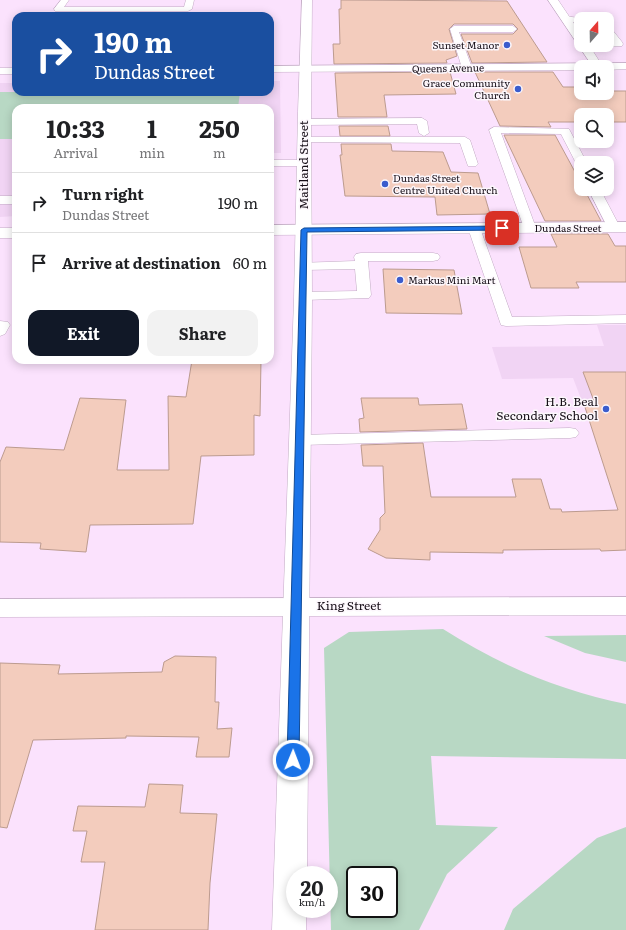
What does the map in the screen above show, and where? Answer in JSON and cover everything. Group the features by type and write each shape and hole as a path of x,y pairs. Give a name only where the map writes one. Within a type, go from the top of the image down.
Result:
{"street":[{"name":"Maitland Street","path":"289,930 303,296 304,69 307,0"},
{"path":"553,0 574,31"},
{"name":"Queens Avenue","path":"274,69 574,66"},
{"name":"Queens Avenue","path":"614,66 626,66"},
{"path":"0,71 12,71"},
{"name":"Dundas Street","path":"274,230 620,227"},
{"path":"0,233 12,233"},
{"name":"King Street","path":"0,608 626,606"}],"lane":[{"path":"65,0 58,9 138,12 188,9 190,0"},
{"path":"566,19 574,20"},
{"path":"467,68 454,29 513,29"},
{"path":"614,38 619,44 614,44"},
{"path":"304,131 422,121 424,133"},
{"path":"530,228 494,130 565,131 578,156"},
{"path":"304,131 465,140 472,164"},
{"path":"274,163 304,163"},
{"path":"599,196 620,227"},
{"path":"0,200 12,200"},
{"path":"474,228 506,322 626,319"},
{"path":"303,296 364,295 361,257 433,257"},
{"path":"303,266 361,265"},
{"path":"0,325 3,325 0,331"},
{"path":"300,440 570,433"}],"shaded area":[{"path":"274,81 280,81 281,153 274,153 274,104 12,104 12,216 0,217 0,83 12,83 12,96 274,96"},
{"name":"H.B. Beal Secondary School","path":"597,325 626,325 626,439 597,440 573,378 502,379 492,347 604,346"}],"green space":[{"path":"0,92 12,92 12,96 240,96 238,104 12,104 12,139 0,139"},
{"path":"443,629 486,654 531,675 578,692 626,704 626,759 431,756 436,825 498,827 447,874 419,930 331,930 331,918 338,918 338,866 329,866 324,648 349,632"},
{"path":"626,635 626,662 585,653 544,636"},
{"path":"626,827 626,930 504,930 513,909 559,870 597,838"}],"building":[{"path":"341,0 507,1 547,62 472,63 461,34 513,34 518,29 513,24 454,24 449,29 457,56 446,60 447,63 334,64 333,44 340,44 339,9 341,9"},
{"path":"450,72 456,94 384,95 387,117 338,117 335,73"},
{"path":"475,72 553,72 563,87 574,87 574,100 614,100 614,91 626,91 626,122 614,122 614,108 574,108 574,122 548,122 551,127 500,126"},
{"path":"339,126 388,126 390,136 340,136"},
{"path":"504,135 555,135 574,170 574,196 588,196 601,221 545,221"},
{"name":"Dundas Street Centre United Church","path":"341,144 391,144 392,151 443,152 451,172 478,173 490,214 437,215 435,197 345,196 340,155 342,155"},
{"path":"551,234 608,234 615,246 626,246 626,282 576,282 579,288 531,288 519,247 557,247"},
{"path":"383,269 454,270 462,314 386,313"},
{"path":"191,364 261,364 260,416 254,415 254,455 201,456 193,524 90,525 86,552 40,549 41,543 0,542 0,462 6,447 64,450 80,398 126,400 117,470 169,470 168,396 186,397"},
{"path":"583,372 626,372 626,550 503,550 503,553 430,552 430,560 386,558 368,549 380,530 380,518 385,513 383,466 363,466 361,445 423,443 431,497 516,497 512,479 541,479 550,509 561,509 562,512 618,510 583,401 594,401"},
{"path":"361,398 418,398 419,405 462,404 467,429 360,432 359,419 364,418"},
{"path":"175,656 216,657 215,702 219,702 217,729 232,728 229,757 196,757 199,737 126,736 126,738 33,740 7,828 0,827 0,663 60,665 58,674 162,672 164,662"},
{"path":"149,784 183,785 180,813 217,814 210,883 208,930 95,930 105,862 81,862 87,831 73,831 78,806 145,807"}],"place":[{"name":"Sunset Manor","path":"507,45"},
{"name":"Grace Community Church","path":"518,89"},
{"name":"Dundas Street Centre United Church","path":"385,184"},
{"name":"Markus Mini Mart","path":"400,280"},
{"name":"H.B. Beal Secondary School","path":"606,409"}],"route":[{"path":"293,760 304,230 502,228"}]}
